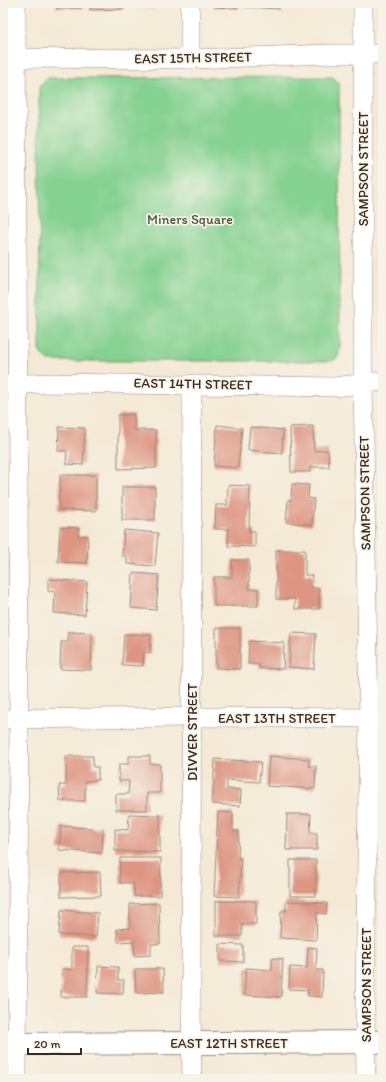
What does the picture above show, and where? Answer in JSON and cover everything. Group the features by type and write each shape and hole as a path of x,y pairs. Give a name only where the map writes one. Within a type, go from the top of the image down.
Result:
{"highway":[{"name":"EAST 12TH STREET","path":"10,1044 374,1043"}],"street":[{"path":"16,3 10,58 10,1044 18,1079"},
{"path":"190,3 190,60"},
{"name":"SAMPSON STREET","path":"363,3 363,383 376,718 365,1008 374,1043 366,1079"},
{"name":"EAST 15TH STREET","path":"10,58 190,60 330,54 383,54"},
{"name":"EAST 14TH STREET","path":"10,384 52,383 335,386 383,381"},
{"name":"DIVVER STREET","path":"192,384 192,1079"},
{"name":"EAST 13TH STREET","path":"11,719 192,717 376,718"}],"green space":[{"name":"Miners Square","path":"333,77 339,83 340,348 338,357 332,361 49,361 40,353 39,87 48,78"}],"building":[{"path":"57,3 82,3 82,8 56,8"},
{"path":"90,3 124,3 124,9 90,10"},
{"path":"132,3 154,3 154,8 132,7"},
{"path":"215,3 238,3 238,8 214,7"},
{"path":"245,3 279,3 279,9 244,7"},
{"path":"287,3 311,3 311,8 287,7"},
{"path":"134,414 134,430 156,430 156,468 118,469 118,415"},
{"path":"217,425 242,428 238,468 214,466"},
{"path":"313,426 314,451 328,450 329,467 310,467 310,472 291,472 290,427"},
{"path":"59,427 85,428 83,465 66,464 67,451 58,451"},
{"path":"250,427 283,430 282,453 248,450"},
{"path":"60,475 96,475 96,511 59,510"},
{"path":"292,484 309,485 308,498 314,499 312,525 286,522 288,500 291,500"},
{"path":"228,485 250,486 249,531 255,531 255,547 228,546 229,529 215,529 216,505 227,505"},
{"path":"122,487 155,487 155,520 122,520"},
{"path":"60,527 79,528 78,536 88,536 87,563 58,562"},
{"path":"124,530 158,533 155,566 127,564 127,556 122,556"},
{"path":"276,550 305,550 305,575 312,575 312,588 319,588 319,609 295,609 295,599 276,599"},
{"path":"232,560 249,560 249,589 258,589 258,606 214,606 214,577 232,577"},
{"path":"133,573 159,575 156,610 131,608"},
{"path":"48,579 87,582 85,615 54,613 55,592 48,591"},
{"path":"216,628 240,628 240,669 216,668"},
{"path":"68,632 92,633 91,670 60,669 61,642 68,642"},
{"path":"291,633 316,634 314,669 289,667"},
{"path":"124,634 151,635 150,653 144,652 143,666 122,665"},
{"path":"249,641 284,643 283,669 259,668 259,664 248,664"},
{"path":"66,756 93,756 93,767 98,767 98,780 85,781 85,801 60,801 59,785 66,785"},
{"path":"129,756 150,756 150,764 160,764 160,793 147,793 147,810 116,810 116,794 128,794 129,781 119,781 119,764 129,764"},
{"path":"269,756 309,759 309,766 316,766 315,789 267,786"},
{"path":"215,759 261,762 259,782 227,780 227,789 241,790 240,806 212,804"},
{"path":"218,812 233,813 233,831 239,831 238,858 241,858 239,897 214,896"},
{"path":"129,814 160,815 160,852 115,851 115,829 128,830"},
{"path":"287,814 311,814 310,833 317,833 317,850 286,850"},
{"path":"61,826 103,829 102,853 59,850"},
{"path":"120,858 161,858 160,896 134,896 134,883 120,883"},
{"path":"290,860 316,860 316,896 290,896"},
{"path":"100,872 101,896 61,897 61,873"},
{"path":"216,901 256,901 256,924 242,924 242,936 216,936"},
{"path":"286,901 327,903 326,914 317,913 316,940 280,938 281,911 286,911"},
{"path":"159,903 160,944 151,944 151,955 135,956 134,941 118,942 117,929 130,928 130,904"},
{"path":"61,910 98,913 96,937 59,935"},
{"path":"220,944 243,945 243,962 220,961"},
{"path":"72,947 88,947 87,997 61,997 62,969 72,970"},
{"path":"308,947 317,948 316,970 323,970 322,997 308,996 308,990 289,989 290,967 307,968"},
{"path":"272,958 283,959 281,997 244,995 246,968 272,970"},
{"path":"98,966 118,967 118,980 124,980 123,994 97,993"},
{"path":"135,969 163,969 164,992 136,993"}]}
